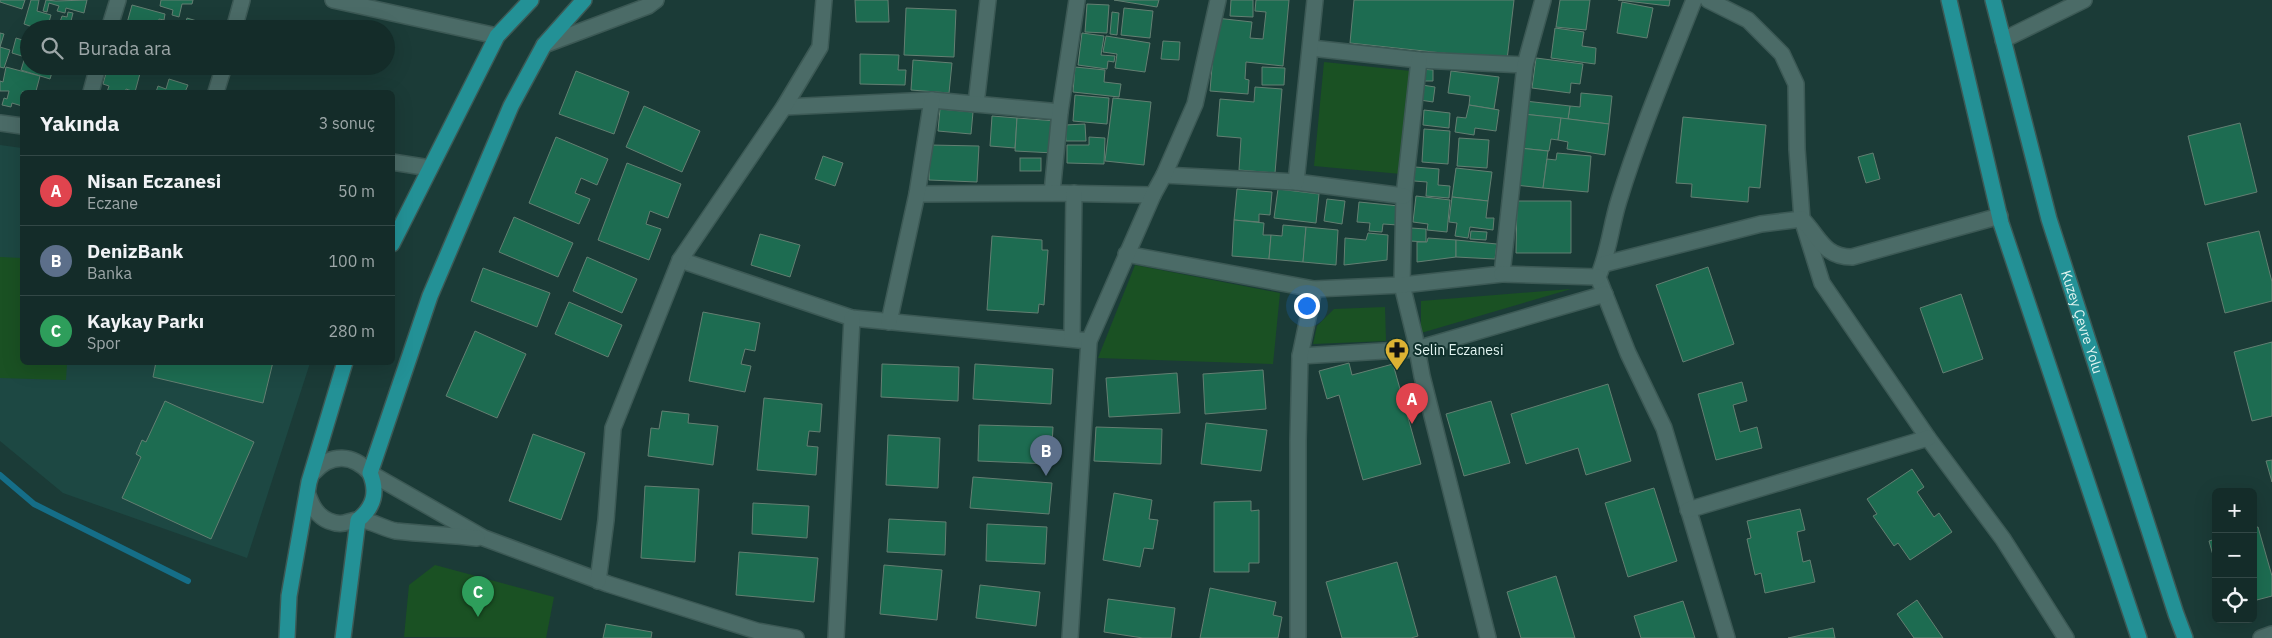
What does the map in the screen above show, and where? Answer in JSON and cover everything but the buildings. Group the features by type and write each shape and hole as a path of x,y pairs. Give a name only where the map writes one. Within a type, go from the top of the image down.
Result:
{"main road":[{"path":"395,238 497,36 531,0"},
{"path":"343,638 358,520 372,504 374,488 370,473 430,296 512,106 544,46 584,0"},
{"path":"1949,0 2000,216 2139,638"},
{"name":"Kuzey Çevre Yolu","path":"1993,0 2049,219 2176,614 2186,638"},
{"path":"287,638 289,596 309,482 314,472 344,365"}],"street":[{"path":"112,20 118,0"},
{"path":"236,20 242,0"},
{"path":"333,0 497,36"},
{"path":"544,46 648,6 656,0"},
{"path":"598,581 606,520 613,428 680,260 784,107 820,47 824,0"},
{"path":"1052,193 1060,112 1077,0"},
{"path":"1070,638 1089,340 1195,104 1218,0"},
{"path":"1296,182 1315,0"},
{"path":"1502,274 1525,65 1543,0"},
{"path":"1694,0 1643,130 1619,200 1601,270 1605,294 1628,353 1664,428 1727,638"},
{"path":"1708,0 1748,20 1782,54 1796,84 1797,149 1802,219 1822,283 1928,438 2003,539 2066,638"},
{"path":"2003,40 2084,0"},
{"path":"976,104 984,4"},
{"path":"1311,48 1419,60 1525,65"},
{"path":"1419,60 1404,196 1402,285 1422,376 1488,638"},
{"path":"92,90 96,75"},
{"path":"217,90 221,75"},
{"path":"784,107 932,100 1060,112"},
{"path":"889,322 917,194 932,100"},
{"path":"0,123 20,126"},
{"path":"395,162 430,168"},
{"path":"1164,175 1296,182 1404,196"},
{"path":"917,194 1074,193 1153,195"},
{"path":"1072,338 1074,193"},
{"path":"1802,219 1828,252 1840,257 1852,257 2000,216"},
{"path":"1126,254 1314,289 1402,285 1502,274 1601,270 1761,224 1802,219"},
{"path":"680,260 852,318 1089,340"},
{"path":"1298,638 1300,356 1314,289"},
{"path":"1300,356 1417,349 1605,294"},
{"path":"836,638 852,318"},
{"path":"1688,510 1928,438"},
{"path":"314,472 321,464 331,459 342,457 358,462 370,473 484,538 598,581 757,631 796,638"},
{"path":"308,495 311,505 318,514 337,524 348,524 358,520 394,530 484,538"},
{"path":"2261,638 2272,634"}],"shaded area":[{"path":"0,145 20,148 20,365 309,365 247,558 63,493 0,441"}],"green space":[{"path":"1324,62 1411,71 1401,174 1314,166"},
{"path":"0,257 20,258 20,365 67,365 66,380 0,378"},
{"path":"1135,265 1280,293 1273,364 1098,358"},
{"path":"1571,289 1421,333 1421,301"},
{"path":"1385,307 1386,341 1313,344 1317,326 1334,309"},
{"path":"435,565 554,597 546,638 404,637 409,585"}],"waterway":[{"path":"0,475 34,504 188,581"}],"place":[{"name":"Selin Eczanesi","path":"1397,371"},
{"name":"Nisan Eczanesi","path":"1412,424"},
{"name":"DenizBank","path":"1046,476"},
{"name":"Kaykay Parkı","path":"478,617"}]}
